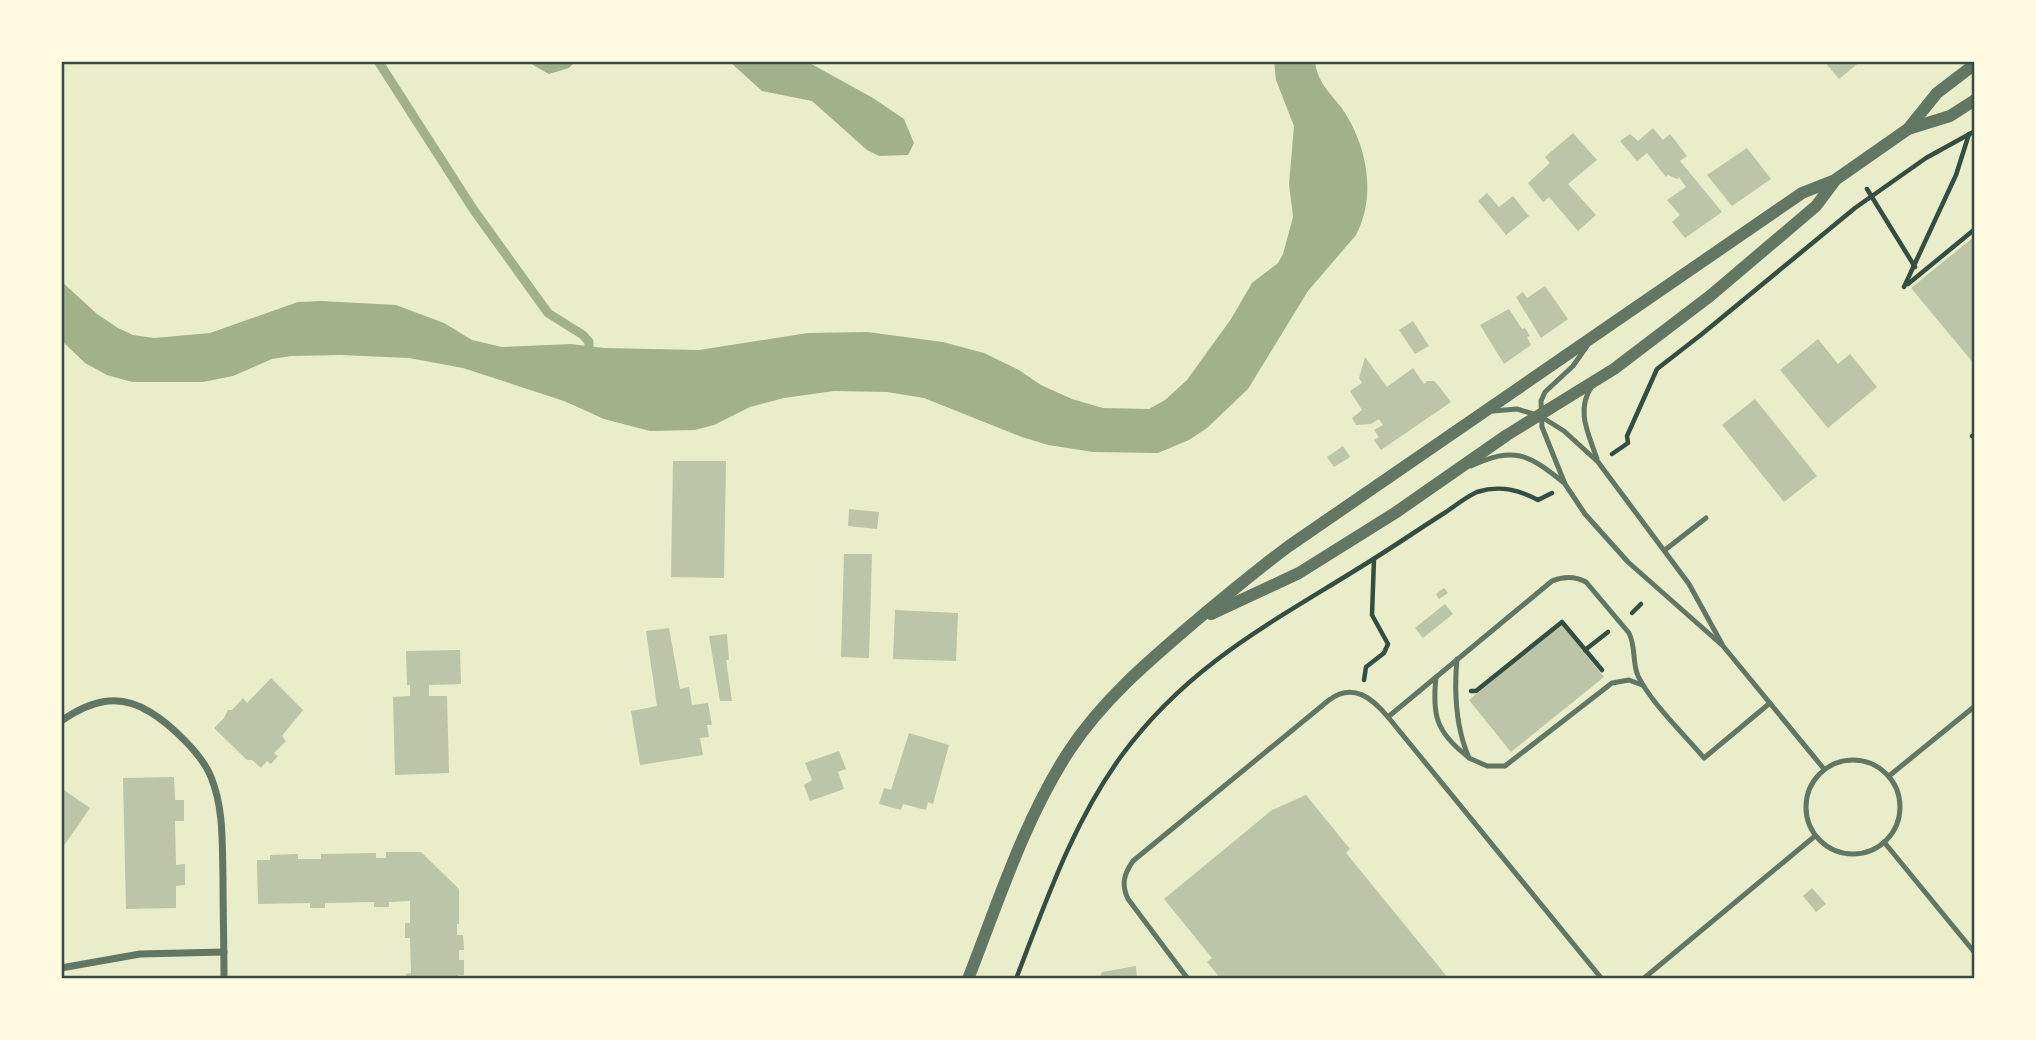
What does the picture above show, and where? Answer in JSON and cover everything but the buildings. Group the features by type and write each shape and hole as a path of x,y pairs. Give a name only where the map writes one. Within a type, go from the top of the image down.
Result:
{"street":[{"path":"968,979 1028,829 1052,779 1070,749 1111,697 1154,655 1250,574 1289,546 1802,193 1835,180 1908,129 1937,93 1975,64"},
{"path":"1908,129 1950,116 1975,100"},
{"path":"1198,619 1299,573 1454,474 1507,435 1597,381 1710,296 1816,206 1835,180"},
{"path":"61,722 101,701 136,703 163,720 191,748 210,774 220,805 224,979"},
{"path":"61,968 140,954 224,952"}],"lane":[{"path":"1592,337 1573,366 1545,392 1541,401 1540,416 1545,436 1565,484 1585,514 1628,562 1723,646 1824,769"},
{"path":"1597,381 1586,396 1583,415 1598,462"},
{"path":"1483,413 1517,409 1540,416 1564,431 1598,462 1689,584 1723,646"},
{"path":"1454,474 1489,458 1516,455 1537,462 1565,484"},
{"path":"1665,550 1706,518"},
{"path":"1388,717 1552,580 1570,577 1586,582 1629,633 1633,643 1635,668 1645,687 1704,758 1770,703"},
{"path":"1457,659 1455,682 1459,727 1469,758"},
{"path":"1436,677 1435,708 1440,729 1452,744 1469,758 1487,766 1505,766 1612,683 1629,680 1645,687"},
{"path":"1188,979 1128,899 1124,886 1126,872 1133,861 1329,700 1341,694 1362,694 1375,702 1602,979"},
{"path":"1889,776 1975,706"},
{"path":"1843,761 1863,761 1882,769 1889,776 1900,798 1900,810 1898,822 1884,842 1871,851 1841,853 1827,847 1815,836 1808,823 1805,808 1807,793 1813,780 1824,769 1843,761"},
{"path":"1643,979 1815,836"},
{"path":"1884,842 1975,953"}],"path":[{"path":"1967,125 1972,133"},
{"path":"1598,462 1628,443 1627,436 1657,369 1871,197 1926,159 1972,133"},
{"path":"1972,133 1915,268 1904,287 1975,229"},
{"path":"1867,189 1915,268"},
{"path":"1016,979 1054,881 1084,814 1124,753 1158,710 1199,672 1236,643 1477,492 1505,488 1538,499 1545,498 1565,484"},
{"path":"1362,694 1366,667 1384,653 1388,644 1372,615 1374,558"},
{"path":"1457,659 1466,668 1471,692 1476,691 1562,622 1612,683"}],"shaded area":[{"path":"531,61 576,61 569,68 549,74"},
{"path":"729,61 806,61 873,98 904,119 914,143 908,155 879,156 867,150 812,101 762,91"},
{"path":"1274,61 1315,61 1321,80 1350,121 1363,153 1366,170 1366,203 1362,220 1356,235 1308,291 1248,389 1207,428 1189,440 1158,453 1093,452 1048,445 924,398 887,392 834,391 784,398 750,407 714,425 695,430 650,431 604,419 564,401 463,368 409,358 291,356 272,359 233,376 203,382 132,382 107,375 85,363 61,340 61,281 97,314 118,328 133,335 154,338 210,333 298,302 321,301 396,305 444,323 472,340 502,347 571,344 604,348 699,350 808,333 867,332 943,342 984,353 1019,370 1041,385 1072,399 1103,408 1149,409 1165,400 1187,380 1231,319 1252,283 1278,263 1283,254 1293,217 1289,184 1294,126 1276,80"}],"waterway":[{"path":"378,61 473,209 548,313 583,335 589,342 589,357"}]}
